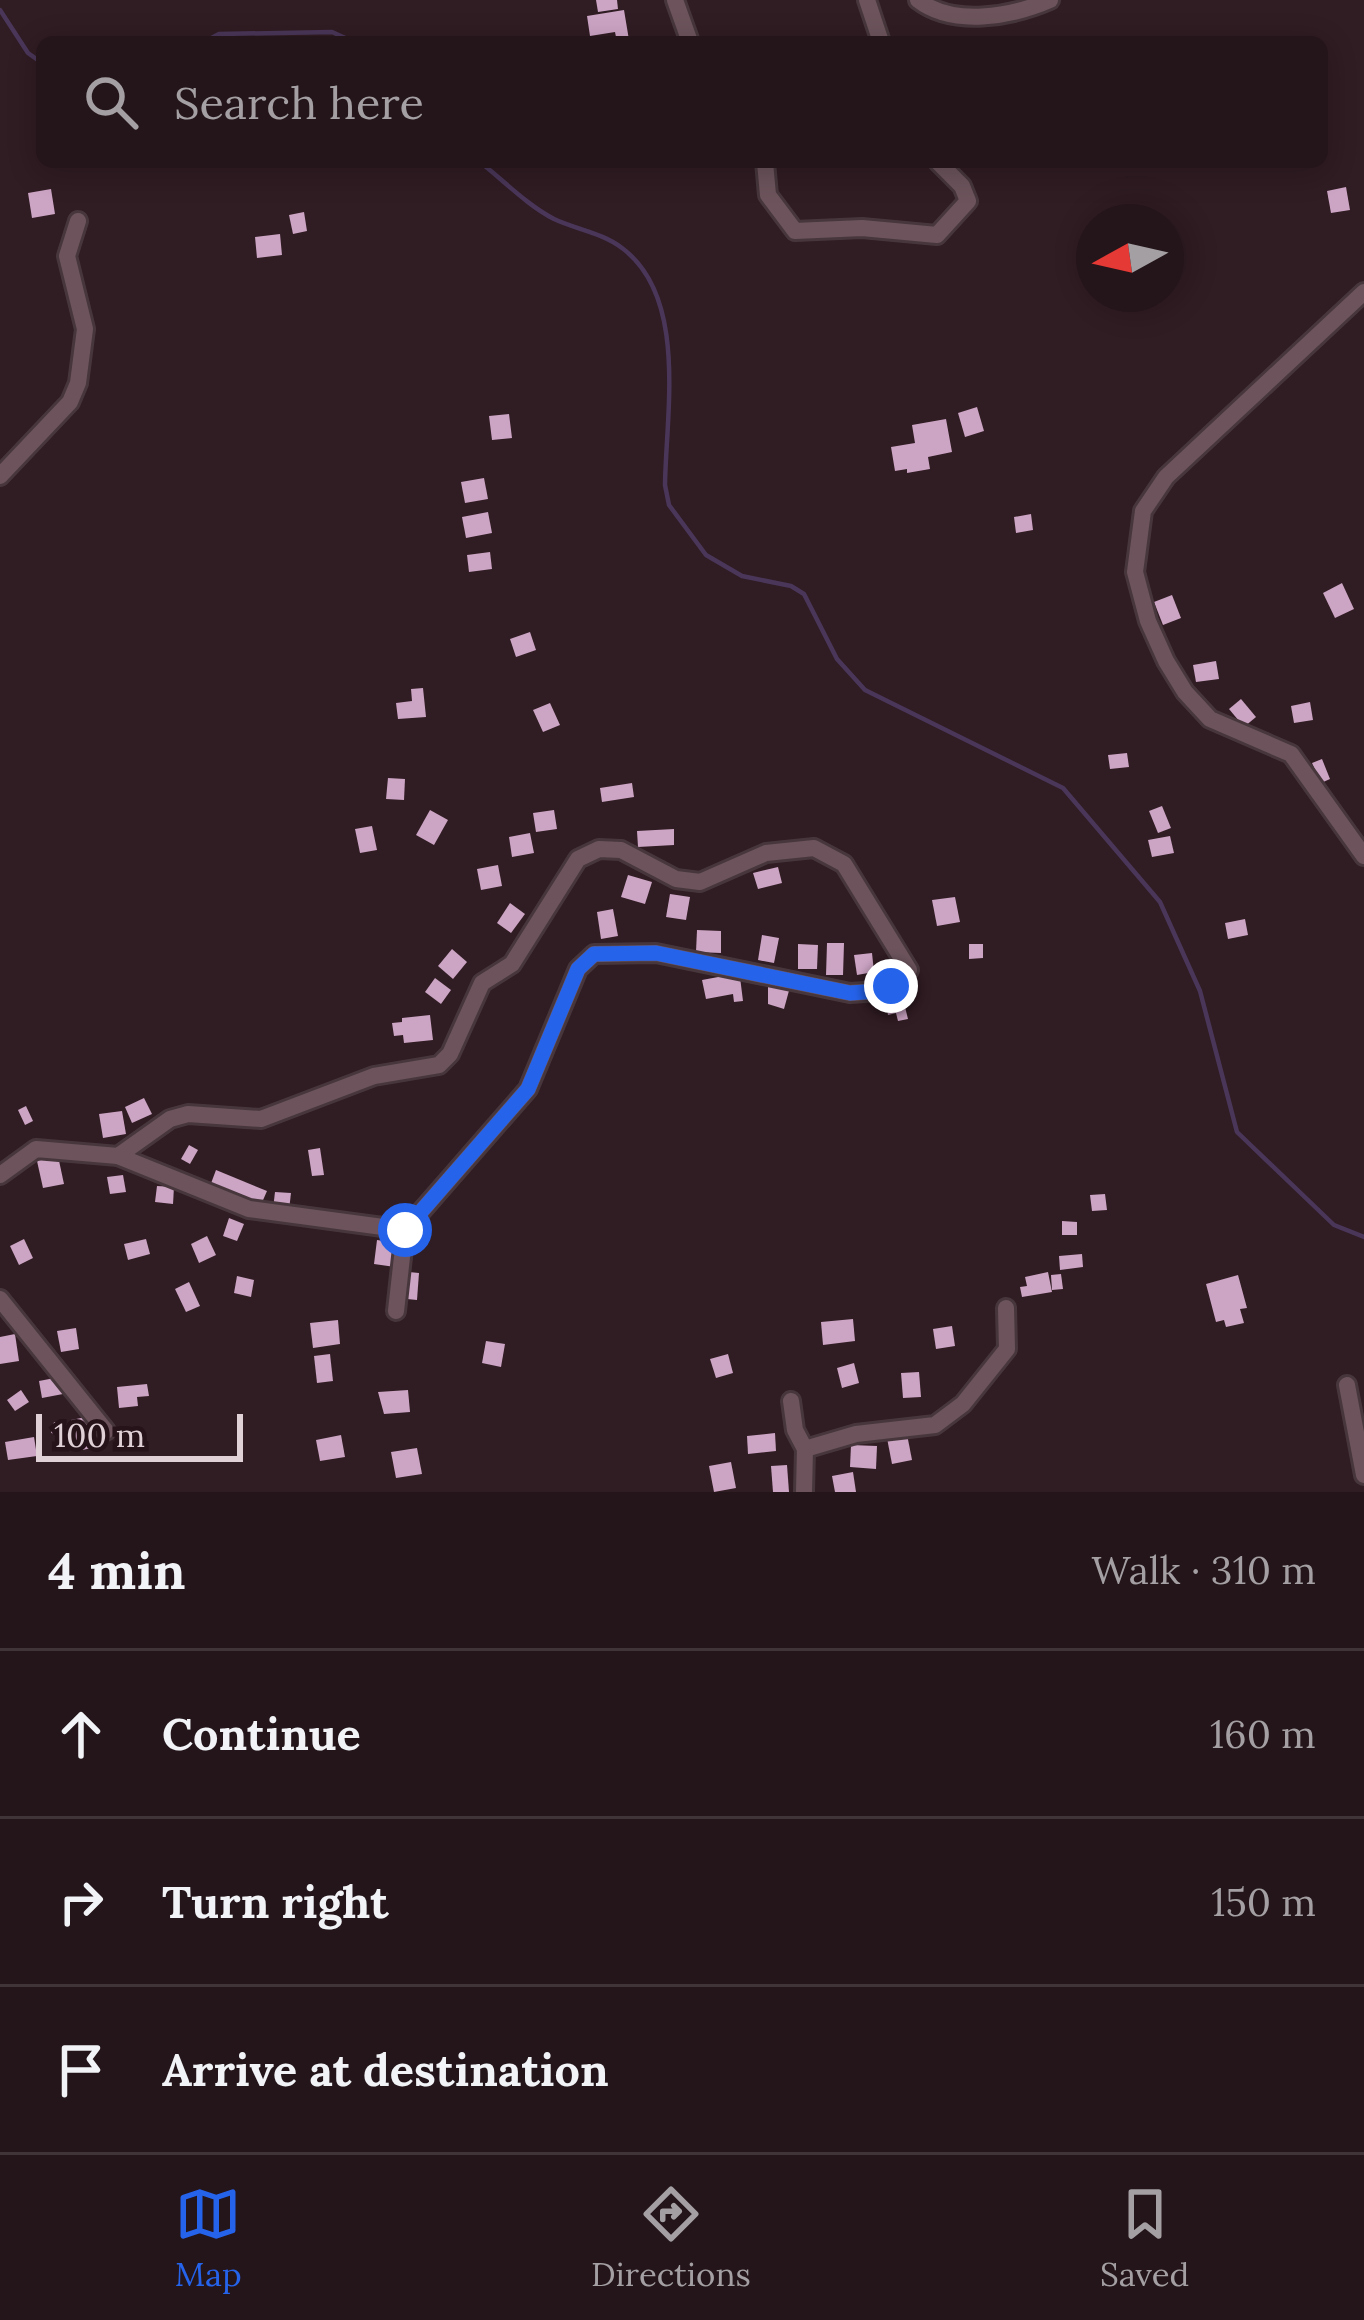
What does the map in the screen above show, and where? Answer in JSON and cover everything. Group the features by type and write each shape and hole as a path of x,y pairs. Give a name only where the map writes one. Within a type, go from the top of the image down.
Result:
{"street":[{"path":"675,0 688,36"},
{"path":"867,0 879,36"},
{"path":"918,0 937,15 1018,14 1050,0"},
{"path":"766,168 768,195 795,231 862,228 937,236 968,201 962,186 944,168"},
{"path":"0,476 70,402 78,383 85,329 67,256 78,220"},
{"path":"1364,292 1166,476 1144,511 1135,572 1148,621 1185,692 1210,719 1291,754 1364,856"},
{"path":"118,1156 170,1119 188,1114 261,1118 374,1076 439,1065 450,1054 482,983 512,964 578,859 599,849 620,850 676,879 700,882 766,853 814,848 844,863 909,970 879,991 850,993 656,953 594,954 578,969 528,1089 405,1230 396,1311"},
{"path":"0,1174 36,1149 118,1156 249,1210 405,1230"},
{"path":"0,1299 106,1431"},
{"path":"805,1449 856,1434 935,1425 963,1404 1007,1349 1006,1308"},
{"path":"1347,1385 1364,1475"},
{"path":"791,1401 795,1430 805,1449 804,1492"}],"building":[{"path":"596,0 617,0 618,9 598,12"},
{"path":"624,10 628,36 616,36 615,32 590,36 587,16"},
{"path":"1346,187 1350,210 1331,213 1327,191"},
{"path":"51,189 55,214 32,218 28,193"},
{"path":"304,212 307,231 293,234 289,215"},
{"path":"280,234 282,255 257,258 255,237"},
{"path":"977,407 984,431 965,437 958,413"},
{"path":"509,414 512,438 492,440 489,416"},
{"path":"946,419 952,452 928,457 930,469 895,471 891,447 915,443 912,425"},
{"path":"484,478 488,499 465,503 461,482"},
{"path":"488,512 492,533 466,538 462,517"},
{"path":"1031,514 1033,530 1016,533 1014,517"},
{"path":"490,552 492,569 469,572 467,555"},
{"path":"1342,583 1354,609 1335,618 1323,593"},
{"path":"1172,595 1181,618 1163,625 1154,602"},
{"path":"530,632 536,650 516,657 510,639"},
{"path":"1216,661 1219,679 1196,682 1193,665"},
{"path":"423,688 426,717 398,719 396,703 412,701 411,689"},
{"path":"1241,699 1256,717 1244,727 1229,709"},
{"path":"1310,702 1313,720 1294,723 1291,706"},
{"path":"550,703 560,725 543,732 533,710"},
{"path":"1127,753 1129,767 1110,769 1108,755"},
{"path":"1322,759 1330,779 1321,783 1312,763"},
{"path":"388,778 405,779 404,800 386,799"},
{"path":"632,783 634,797 602,802 600,788"},
{"path":"1162,806 1171,828 1158,833 1149,811"},
{"path":"430,810 448,820 434,845 416,835"},
{"path":"554,810 557,829 536,832 533,813"},
{"path":"372,826 377,850 360,853 355,829"},
{"path":"674,829 674,845 638,847 637,831"},
{"path":"530,833 534,853 512,857 509,837"},
{"path":"1170,836 1174,853 1152,857 1148,840"},
{"path":"498,865 502,886 481,890 477,869"},
{"path":"778,867 782,883 758,889 753,873"},
{"path":"628,875 652,882 645,904 621,897"},
{"path":"670,894 690,897 686,920 666,917"},
{"path":"955,897 960,922 937,926 932,900"},
{"path":"510,903 525,914 511,933 497,923"},
{"path":"613,909 618,936 601,939 597,912"},
{"path":"1245,919 1248,935 1228,939 1225,923"},
{"path":"697,930 721,931 721,953 696,952"},
{"path":"762,935 779,938 774,963 758,960"},
{"path":"827,943 844,943 843,975 826,975"},
{"path":"798,944 818,945 817,969 798,969"},
{"path":"969,944 983,944 983,958 969,959"},
{"path":"452,949 467,962 453,979 438,966"},
{"path":"872,953 874,972 857,975 854,955"},
{"path":"740,977 743,1001 734,1002 733,994 706,999 702,980"},
{"path":"435,978 451,990 441,1004 425,992"},
{"path":"768,982 790,987 784,1009 768,1004"},
{"path":"902,995 908,1019 898,1021 896,1013 888,1015 885,999"},
{"path":"430,1015 433,1040 404,1043 403,1035 394,1036 392,1023"},
{"path":"144,1098 152,1114 132,1123 125,1107"},
{"path":"26,1106 33,1121 25,1125 18,1110"},
{"path":"122,1111 126,1134 103,1138 99,1114"},
{"path":"189,1145 198,1150 190,1164 181,1159"},
{"path":"320,1148 324,1175 312,1176 308,1150"},
{"path":"58,1156 64,1184 43,1188 37,1161"},
{"path":"216,1170 267,1191 260,1207 210,1186"},
{"path":"123,1175 126,1192 110,1194 107,1177"},
{"path":"157,1186 174,1187 173,1204 155,1202"},
{"path":"275,1192 291,1193 289,1210 273,1209"},
{"path":"1105,1194 1107,1210 1092,1211 1090,1195"},
{"path":"229,1218 244,1224 237,1241 223,1236"},
{"path":"1062,1221 1077,1222 1077,1235 1062,1235"},
{"path":"207,1236 216,1255 199,1263 191,1244"},
{"path":"24,1239 33,1258 19,1265 10,1246"},
{"path":"146,1239 150,1254 128,1260 124,1244"},
{"path":"377,1240 398,1243 395,1267 374,1264"},
{"path":"1082,1254 1083,1267 1060,1270 1059,1256"},
{"path":"409,1272 419,1273 417,1300 407,1299"},
{"path":"1048,1272 1052,1292 1022,1297 1025,1277"},
{"path":"1061,1274 1063,1289 1052,1290 1051,1275"},
{"path":"1238,1275 1247,1308 1240,1309 1244,1323 1226,1327 1224,1320 1216,1322 1206,1284"},
{"path":"237,1276 254,1280 251,1297 234,1293"},
{"path":"189,1282 200,1306 186,1312 175,1289"},
{"path":"853,1319 855,1341 823,1345 821,1322"},
{"path":"338,1320 340,1344 313,1348 310,1323"},
{"path":"952,1326 955,1346 936,1349 933,1329"},
{"path":"76,1328 79,1349 61,1352 57,1331"},
{"path":"15,1334 19,1361 0,1364 0,1337"},
{"path":"486,1341 505,1344 501,1367 482,1363"},
{"path":"330,1354 333,1381 317,1383 314,1356"},
{"path":"728,1354 733,1373 716,1378 710,1359"},
{"path":"854,1363 859,1383 842,1388 837,1368"},
{"path":"919,1372 921,1397 903,1398 901,1373"},
{"path":"60,1377 63,1394 42,1398 39,1381"},
{"path":"147,1384 149,1396 137,1397 138,1406 119,1408 117,1387"},
{"path":"21,1390 29,1402 15,1411 7,1400"},
{"path":"408,1390 410,1412 384,1414 378,1392"},
{"path":"91,1416 97,1447 77,1451 71,1420"},
{"path":"54,1422 68,1425 66,1436 51,1433"},
{"path":"906,1429 912,1460 892,1464 886,1433"},
{"path":"775,1433 776,1451 748,1454 747,1436"},
{"path":"341,1435 345,1457 320,1461 316,1440"},
{"path":"34,1437 37,1456 8,1460 5,1442"},
{"path":"851,1445 877,1446 876,1469 850,1467"},
{"path":"417,1448 422,1474 396,1478 391,1452"},
{"path":"731,1462 736,1488 714,1492 709,1466"},
{"path":"787,1465 789,1492 773,1492 771,1466"},
{"path":"853,1472 856,1492 835,1492 832,1476"}],"waterway":[{"path":"0,10 36,59"},
{"path":"215,36 332,32 341,36"},
{"path":"487,168 544,213 614,243 643,269 657,296 669,358 665,485 669,505 706,555 742,576 791,586 804,594 837,659 865,690 1063,788 1160,902 1200,991 1237,1132 1334,1225 1364,1237"}],"route":[{"path":"405,1230 528,1089 578,969 594,954 656,953 850,993 891,986"}]}
